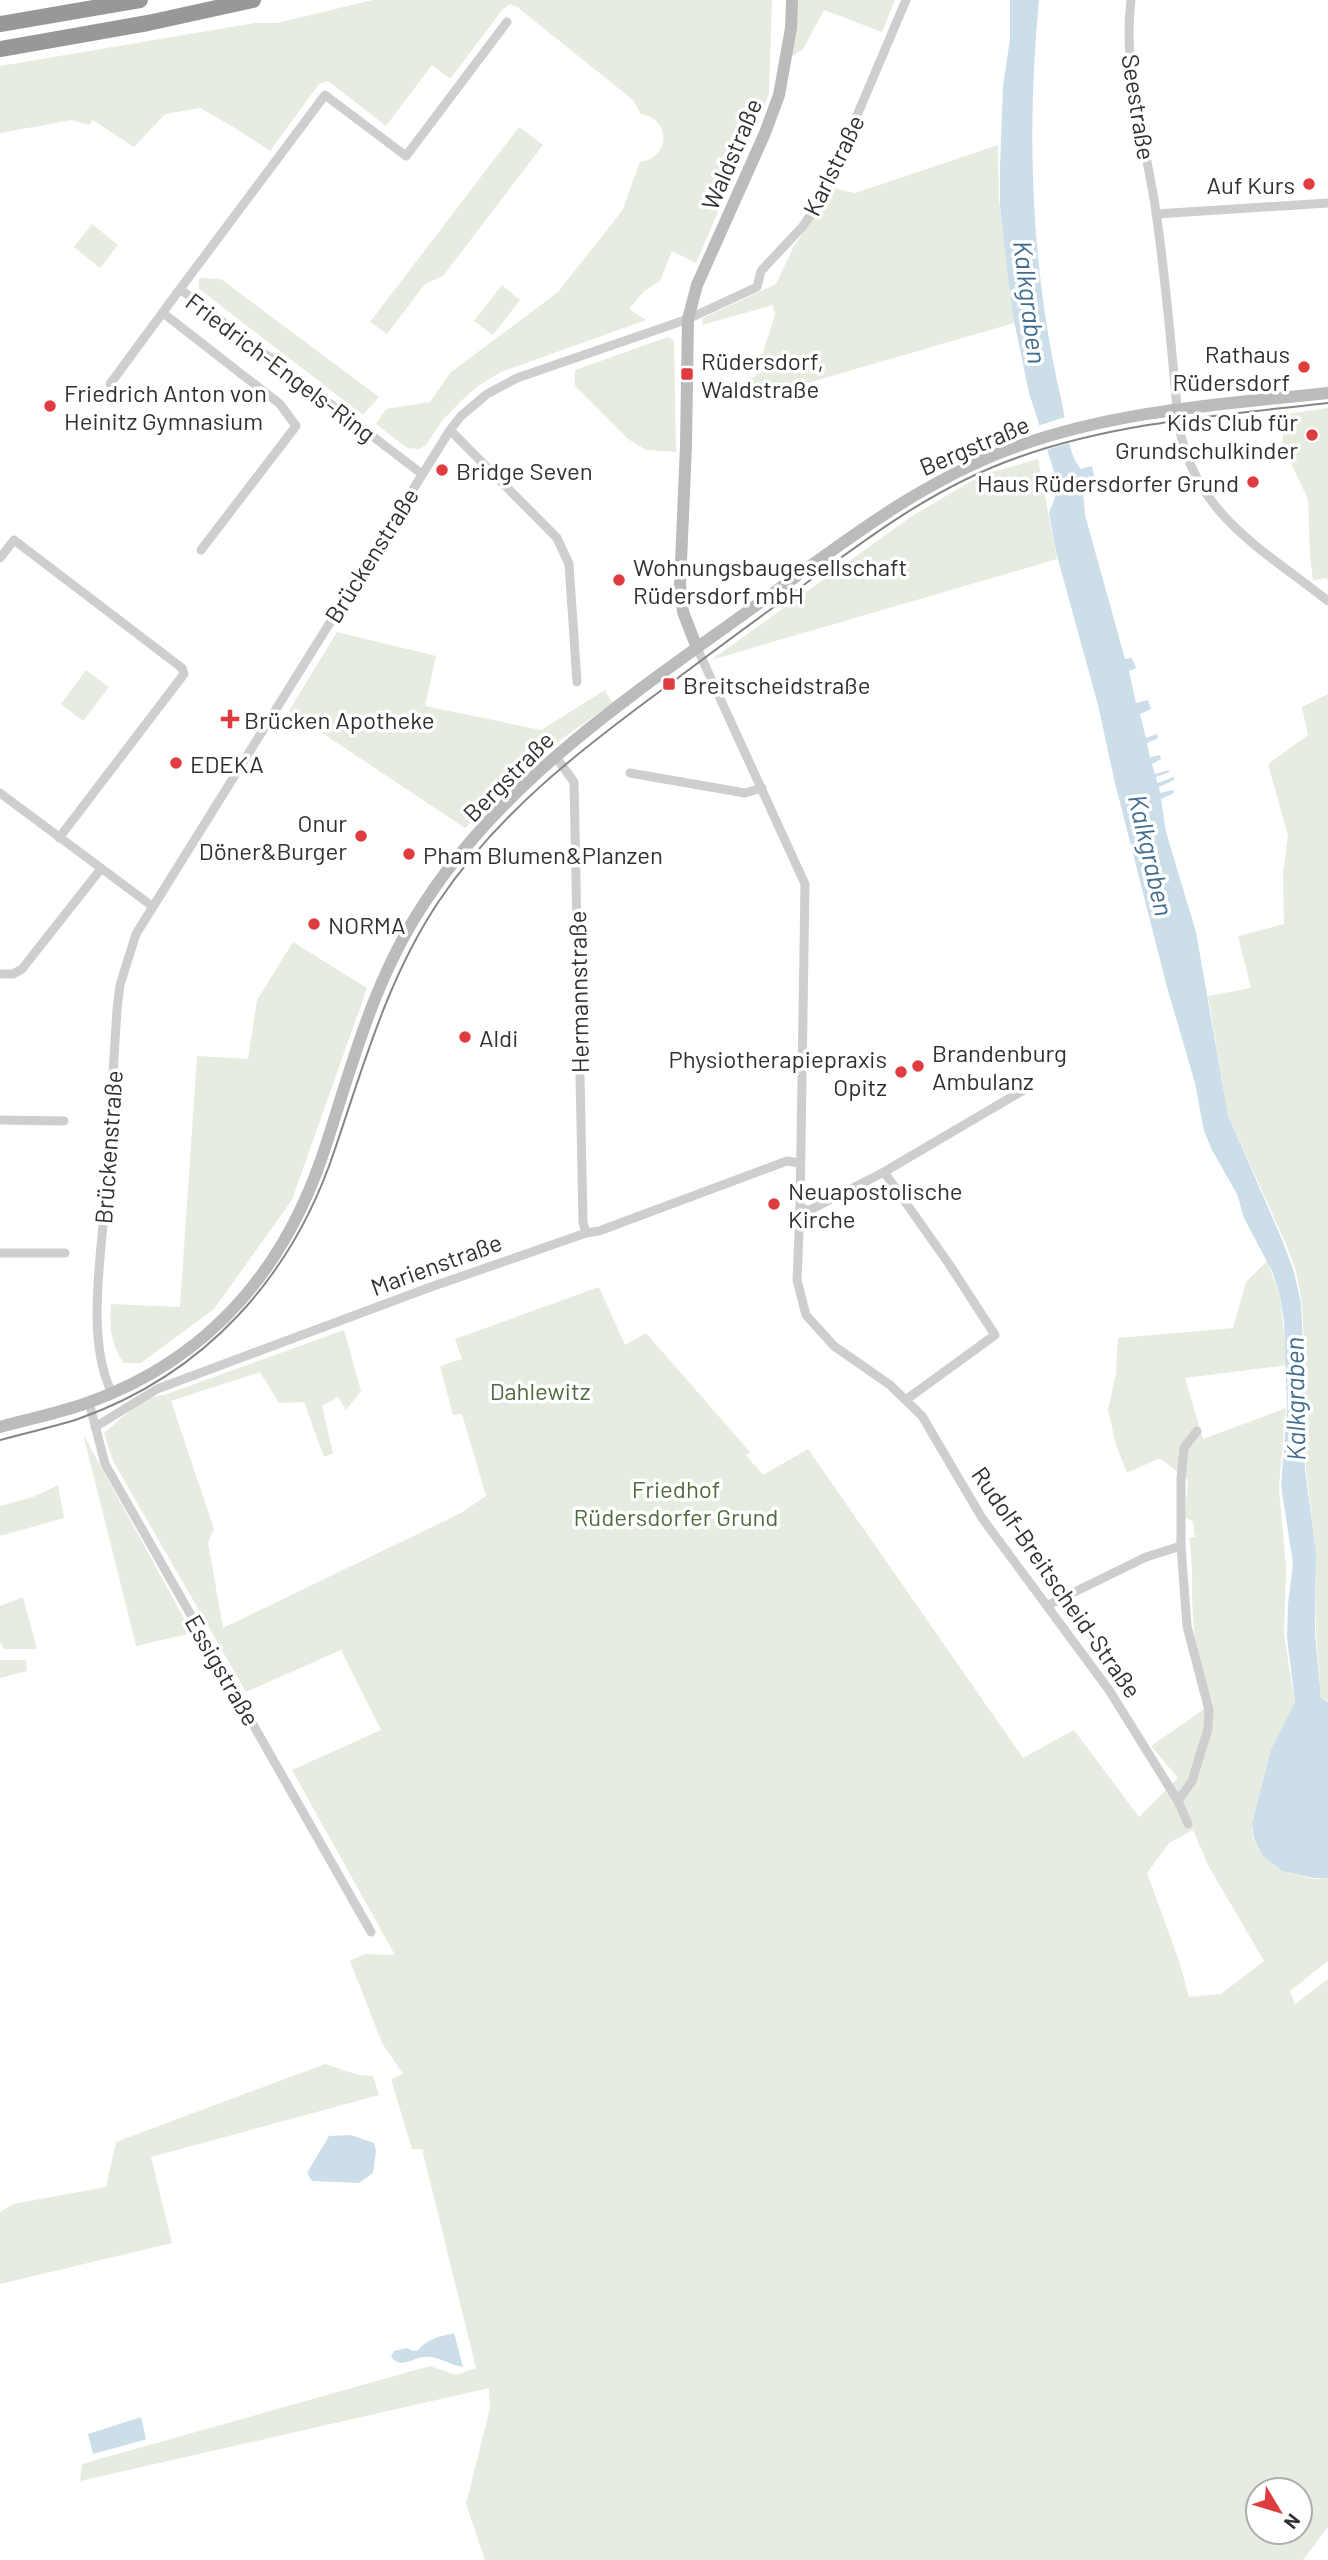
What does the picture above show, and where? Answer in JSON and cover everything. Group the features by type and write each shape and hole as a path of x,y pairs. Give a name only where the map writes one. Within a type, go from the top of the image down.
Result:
{"highway":[{"path":"0,24 140,0"},
{"path":"0,48 148,23 253,0"}],"street":[{"name":"Waldstraße","path":"688,319 697,285 765,133 779,95 791,28 792,0"},
{"name":"Karlstraße","path":"688,319 757,286 761,271 818,205 906,0"},
{"name":"Seestraße","path":"1131,0 1128,22 1129,56 1156,214 1178,410 1185,449 1198,483 1224,519 1328,601"},
{"name":"Friedrich-Engels-Ring","path":"422,474 180,289 325,95 405,156 507,22"},
{"path":"1156,214 1328,203"},
{"path":"110,384 180,289"},
{"path":"163,313 280,404 296,426 201,550"},
{"name":"Brückenstraße","path":"112,1393 104,1373 98,1316 117,1009 129,950 152,906 461,416 487,394 517,378 688,319"},
{"name":"Rudolf-Breitscheid-Straße","path":"688,319 680,585 686,622 700,660 805,884 797,1280 806,1315 834,1346 907,1399 922,1416 982,1518 1109,1690 1178,1801 1188,1824"},
{"name":"Bergstraße","path":"112,1393 156,1370 200,1340 241,1300 274,1259 288,1238 306,1200 326,1146 363,1024 412,923 453,863 497,813 555,756 697,648 879,517 935,482 986,459 1063,432 1157,413 1328,393"},
{"path":"450,430 557,538 569,564 577,682"},
{"path":"0,558 13,540 182,668 184,674 59,838"},
{"name":"Hermannstraße","path":"555,756 574,782 583,1222 586,1233"},
{"path":"630,773 745,793 762,789"},
{"path":"0,793 100,870 152,906"},
{"path":"0,974 13,974 22,969 100,870"},
{"path":"800,1209 810,1210 884,1172 1027,1088"},
{"path":"0,1120 64,1121"},
{"name":"Marienstraße","path":"95,1427 157,1389 428,1288 586,1233 599,1231 787,1161 799,1163"},
{"path":"884,1172 995,1335 907,1399"},
{"path":"0,1253 65,1253"},
{"path":"0,1427 112,1393"},
{"name":"Essigstraße","path":"89,1402 105,1464 371,1932"},
{"path":"1178,1801 1192,1782 1208,1729 1209,1710 1187,1626 1181,1546 1184,1448 1196,1431"},
{"path":"1048,1605 1146,1557 1181,1546"}],"green space":[{"path":"373,0 772,0 769,94 696,263 672,251 660,281 644,291 629,309 646,320 501,372 478,386 461,401 442,421 426,445 419,449 407,448 376,424 386,409 430,402 451,372 558,292 622,211 640,162 657,154 662,146 662,130 658,123 641,114 633,100 517,7 510,4 503,9 450,79 432,65 386,126 328,81 319,84 270,151 200,108 165,114 134,147 93,120 89,125 72,120 0,133 0,66 255,23 277,23"},
{"path":"797,0 895,0 882,32 824,10 803,49 791,57"},
{"path":"519,127 543,145 443,276 425,284 387,334 370,322"},
{"path":"998,145 999,200 1014,323 749,400 747,378 755,377 775,315 773,305 702,325 703,318 776,284 794,246 833,188 855,193"},
{"path":"92,224 118,245 100,268 74,247"},
{"path":"199,278 221,279 379,397 363,415 199,289"},
{"path":"502,285 520,300 493,335 474,321"},
{"path":"668,337 674,341 676,452 646,450 628,439 575,386 575,370"},
{"path":"1328,408 1328,581 1326,578 1313,580 1308,499 1282,445 1286,414"},
{"path":"1038,459 1057,559 711,660 912,516 982,475"},
{"path":"337,632 436,656 425,706 541,730 605,690 612,703 534,759 465,828 289,711"},
{"path":"86,670 109,687 83,721 61,704"},
{"path":"1328,694 1328,1701 1321,1698 1316,1634 1316,1552 1303,1430 1305,1365 1302,1303 1296,1271 1285,1242 1228,1115 1208,996 1251,988 1238,936 1284,924 1283,873 1288,836 1268,764 1308,735 1302,707"},
{"path":"293,942 367,988 292,1200 214,1309 141,1363 124,1363 116,1350 112,1335 111,1304 180,1307 197,1056 248,1059 257,1000"},
{"path":"1267,1261 1280,1296 1287,1365 1185,1378 1203,1439 1286,1408 1279,1488 1286,1568 1284,1635 1295,1704 1271,1747 1252,1823 1253,1839 1262,1855 1282,1871 1313,1879 1328,1878 1328,1961 1290,1991 1295,2004 1328,1979 1328,2527 1314,2545 1314,2476 1244,2476 1244,2546 1314,2546 1303,2560 485,2560 466,2504 490,2408 489,2388 80,2481 82,2464 430,2366 456,2375 476,2368 422,2149 412,2149 391,2079 403,2074 382,2043 350,1961 365,1954 395,1955 292,1770 381,1730 341,1650 246,1692 113,1461 104,1433 144,1399 167,1394 344,1330 361,1391 346,1410 338,1397 322,1406 333,1453 324,1457 304,1402 279,1403 260,1372 171,1401 214,1529 208,1542 223,1628 461,1513 486,1496 462,1414 453,1415 440,1366 462,1359 455,1339 599,1287 625,1345 646,1333 750,1452 746,1455 763,1475 808,1449 1023,1758 1074,1730 1139,1817 1178,1778 1151,1746 1210,1705 1194,1630 1189,1538 1195,1537 1193,1522 1185,1517 1188,1480 1160,1458 1127,1473 1116,1445 1108,1410 1116,1373 1118,1338 1233,1328 1246,1282","holes":["1193,1830 1208,1865 1264,1961 1221,1994 1189,1997 1147,1873 1169,1843"]},
{"path":"83,1434 192,1633 136,1646"},
{"path":"58,1485 64,1518 0,1536 0,1506 33,1497"},
{"path":"23,1597 37,1649 4,1649 0,1642 0,1606"},
{"path":"0,1660 26,1660 27,1671 0,1678"},
{"path":"325,2064 359,2075 373,2076 379,2095 151,2157 172,2243 0,2284 0,2212 13,2204 106,2187 116,2142"}],"water":[{"name":"Kalkgraben","path":"1010,0 1039,0 1032,152 1038,253 1052,353 1070,446 1081,469 1092,466 1094,476 1082,479 1085,515 1125,659 1132,658 1136,668 1129,671 1136,703 1148,700 1151,709 1140,714 1146,738 1157,734 1158,738 1147,743 1150,757 1160,755 1161,759 1152,764 1155,774 1169,770 1156,777 1157,783 1174,777 1174,780 1159,787 1160,793 1173,790 1174,793 1161,799 1166,832 1196,932 1228,1115 1283,1242 1301,1303 1305,1469 1316,1552 1315,1634 1321,1698 1328,1702 1328,1878 1313,1878 1282,1871 1262,1855 1254,1839 1252,1823 1271,1748 1295,1703 1287,1637 1293,1563 1281,1486 1287,1408 1284,1322 1272,1271 1244,1218 1237,1194 1204,1131 1195,1083 1167,987 1098,705 1056,552 1049,513 1059,487 1029,393 1013,316 1000,207 1003,86 1010,39"},
{"path":"351,2135 374,2143 376,2151 373,2173 359,2183 312,2181 307,2173 329,2136"},
{"path":"454,2333 463,2367 433,2357 403,2363 391,2357 394,2351 407,2348 418,2350 430,2341"},
{"path":"141,2417 146,2439 93,2454 88,2434"}],"pier":[{"path":"1068,416 1073,442 1043,451 1035,427"}],"tram line":[{"path":"0,1440 78,1419 124,1400 166,1376 204,1347 239,1315 269,1278 295,1238 317,1195 391,990 439,901 486,841 512,813 598,738 857,546 919,505 984,471 1019,457 1094,435 1172,421 1328,403"}],"place":[{"name":"Auf Kurs","path":"1309,184"},
{"name":"Rathaus Rüdersdorf","path":"1304,367"},
{"name":"Rüdersdorf, Waldstraße","path":"687,374"},
{"name":"Friedrich Anton von Heinitz Gymnasium","path":"50,406"},
{"name":"Kids Club für Grundschulkinder","path":"1312,435"},
{"name":"Bridge Seven","path":"442,470"},
{"name":"Haus Rüdersdorfer Grund","path":"1253,482"},
{"name":"Wohnungsbaugesellschaft Rüdersdorf mbH","path":"619,580"},
{"name":"Breitscheidstraße","path":"669,684"},
{"name":"Brücken Apotheke","path":"230,719"},
{"name":"EDEKA","path":"176,763"},
{"name":"Onur Döner&Burger","path":"361,836"},
{"name":"Pham Blumen&Planzen","path":"409,854"},
{"name":"NORMA","path":"314,924"},
{"name":"Aldi","path":"465,1037"},
{"name":"Brandenburg Ambulanz","path":"918,1066"},
{"name":"Physiotherapiepraxis Opitz","path":"901,1072"},
{"name":"Neuapostolische Kirche","path":"774,1204"}],"park label":[{"name":"Dahlewitz","path":"540,1390"},
{"name":"Friedhof Rüdersdorfer Grund","path":"676,1502"}]}
